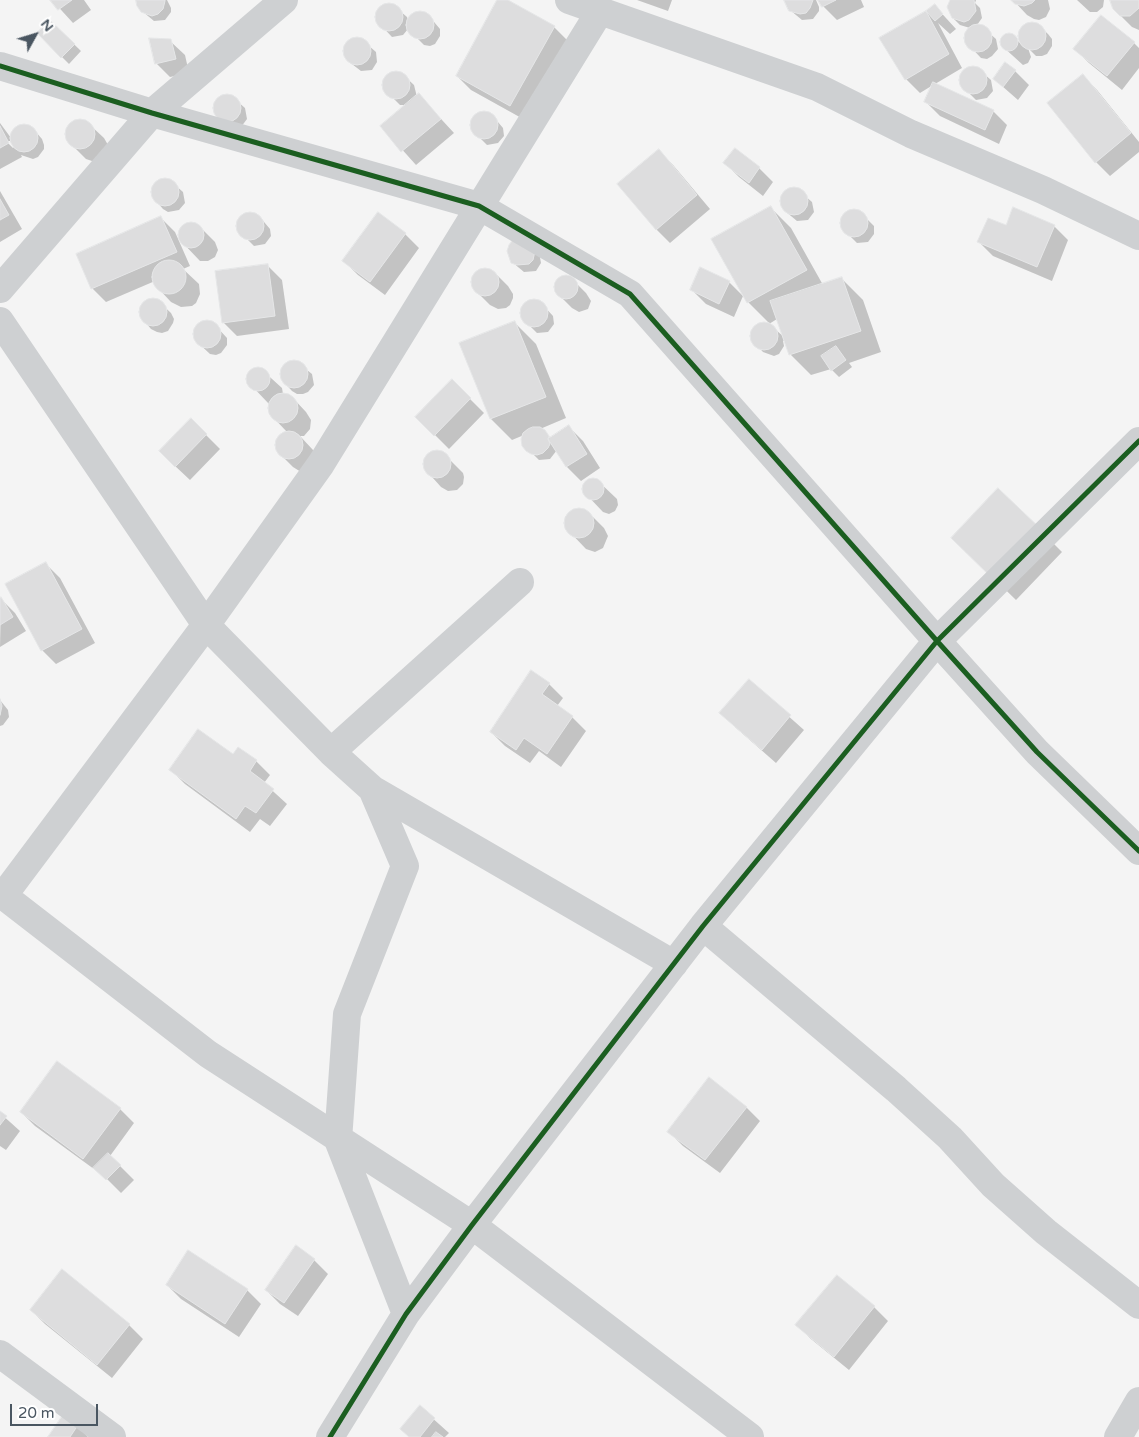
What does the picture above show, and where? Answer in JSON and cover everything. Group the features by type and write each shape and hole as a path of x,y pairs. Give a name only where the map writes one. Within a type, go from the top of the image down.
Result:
{"street":[{"path":"0,289 152,113 284,0"},
{"path":"569,0 817,87 911,134 1042,190 1139,236"},
{"path":"600,11 321,464 206,625 2,894 208,1054 338,1140 472,1225 750,1437"},
{"path":"0,66 152,113 479,206 630,294 1037,752 1139,851"},
{"path":"0,320 206,625 331,752 372,789 674,964"},
{"path":"330,1437 406,1314 472,1225 703,926 936,640 1139,441"},
{"path":"331,752 520,582"},
{"path":"372,789 405,866 347,1014 338,1140 406,1314"},
{"path":"703,926 950,1138 993,1185 1046,1232 1139,1305"},
{"path":"0,1354 112,1437"},
{"path":"1118,1437 1139,1401"}],"building":[{"path":"50,0 72,0 58,10"},
{"path":"136,0 165,1 163,9 158,14 152,16 141,12"},
{"path":"497,0 508,0 555,26 510,106 456,76"},
{"path":"784,0 813,0 806,13 800,14 789,11"},
{"path":"818,0 836,0 822,7"},
{"path":"950,0 974,0 976,11 969,20 964,22 952,18 947,7"},
{"path":"1011,0 1035,0 1024,6 1015,4"},
{"path":"1110,0 1139,0 1139,8 1130,16 1120,16 1113,9"},
{"path":"389,3 399,7 403,17 399,27 389,31 379,27 375,17 379,7"},
{"path":"935,4 943,14 935,21 926,11"},
{"path":"420,11 430,15 434,25 430,35 420,39 410,35 406,25 410,15"},
{"path":"926,11 949,54 905,80 879,38"},
{"path":"1101,15 1135,42 1107,76 1073,49"},
{"path":"50,20 75,44 61,58 37,33"},
{"path":"1032,22 1042,26 1046,36 1042,46 1032,50 1022,46 1018,36 1022,26"},
{"path":"978,24 988,28 992,38 988,48 978,52 968,48 964,38 968,28"},
{"path":"1009,33 1015,36 1018,42 1015,48 1009,51 1003,48 1000,42 1003,36"},
{"path":"357,37 367,41 371,51 367,61 357,65 347,61 343,51 347,41"},
{"path":"149,38 171,39 176,59 155,64"},
{"path":"1005,62 1016,70 1003,87 993,79"},
{"path":"973,66 983,70 987,80 983,90 973,94 963,90 959,80 963,70"},
{"path":"396,71 406,75 410,85 406,95 396,99 386,95 382,85 386,75"},
{"path":"1083,74 1131,133 1095,163 1047,103"},
{"path":"933,82 994,110 985,130 924,102"},
{"path":"419,93 441,119 401,152 380,126"},
{"path":"227,94 237,98 241,108 237,118 227,122 217,118 213,108 217,98"},
{"path":"484,111 494,115 498,125 494,135 484,139 474,135 470,125 474,115"},
{"path":"80,119 86,120 94,128 94,140 86,148 80,149 74,148 66,140 65,134 66,128 74,120"},
{"path":"24,124 34,128 38,138 34,148 24,152 14,148 10,138 14,128"},
{"path":"0,126 9,143 0,148"},
{"path":"735,148 760,167 749,183 723,163"},
{"path":"659,149 697,195 656,230 617,184"},
{"path":"165,178 175,182 179,192 175,202 165,206 155,202 151,192 155,182"},
{"path":"794,187 804,191 808,201 804,211 794,215 784,211 780,201 784,191"},
{"path":"0,199 9,215 0,220"},
{"path":"771,206 807,270 747,303 711,239"},
{"path":"1013,207 1055,225 1037,267 977,242 988,218 1006,225"},
{"path":"854,209 864,213 868,223 864,233 854,237 844,233 840,223 844,213"},
{"path":"250,212 260,216 264,226 260,236 250,240 240,236 236,226 240,216"},
{"path":"378,212 406,233 370,282 342,261"},
{"path":"161,216 177,252 91,289 76,254"},
{"path":"191,222 200,226 204,235 200,244 191,248 182,244 178,235 182,226"},
{"path":"513,240 535,251 533,260 529,264 517,265 511,263 507,251"},
{"path":"169,260 176,261 181,265 185,270 185,284 181,289 176,293 169,294 162,293 157,289 153,284 152,277 153,270 157,265 162,261"},
{"path":"268,264 275,316 222,323 215,271"},
{"path":"700,267 730,281 719,304 690,290"},
{"path":"485,268 495,272 499,282 495,292 485,296 475,292 471,282 475,272"},
{"path":"566,275 574,279 578,287 574,295 566,299 558,295 554,287 558,279"},
{"path":"842,277 861,331 789,355 770,301"},
{"path":"153,298 163,302 167,312 163,322 153,326 143,322 139,312 143,302"},
{"path":"534,299 544,303 548,313 544,323 534,327 524,323 520,313 524,303"},
{"path":"207,320 217,324 221,334 217,344 207,348 197,344 193,334 197,324"},
{"path":"515,321 546,397 490,419 459,343"},
{"path":"764,322 774,326 778,336 774,346 764,350 754,346 750,336 754,326"},
{"path":"836,346 846,360 831,371 821,356"},
{"path":"294,360 304,364 308,374 304,384 294,388 284,384 280,374 284,364"},
{"path":"258,367 266,371 270,379 266,387 258,391 250,387 246,379 250,371"},
{"path":"452,379 471,398 434,436 415,417"},
{"path":"283,393 294,397 298,408 294,419 283,423 272,419 268,408 272,397"},
{"path":"191,418 207,434 175,467 159,451"},
{"path":"569,425 587,454 566,467 548,439"},
{"path":"533,427 540,427 549,436 550,444 548,448 543,453 537,455 526,451 522,446 521,439 523,433"},
{"path":"289,431 299,435 303,445 299,455 289,459 279,455 275,445 279,435"},
{"path":"437,450 447,454 451,464 447,474 437,478 427,474 423,464 427,454"},
{"path":"593,478 601,481 604,489 601,497 593,500 585,497 582,489 585,481"},
{"path":"998,488 1042,530 994,580 951,538"},
{"path":"579,508 590,512 594,523 590,534 579,538 568,534 564,523 568,512"},
{"path":"46,562 82,629 41,651 5,584"},
{"path":"0,598 13,617 0,625"},
{"path":"531,670 550,683 542,694 573,716 547,754 524,738 516,750 490,732"},
{"path":"749,679 791,715 762,750 719,713"},
{"path":"0,699 2,706 0,715"},
{"path":"198,729 233,754 238,747 257,760 250,771 274,789 256,813 245,806 236,819 169,770"},
{"path":"57,1061 121,1108 83,1159 20,1112"},
{"path":"709,1077 747,1107 705,1160 667,1132"},
{"path":"0,1111 7,1116 0,1125"},
{"path":"108,1153 121,1165 106,1180 93,1168"},
{"path":"296,1245 315,1259 284,1303 265,1290"},
{"path":"188,1250 248,1289 225,1324 166,1285"},
{"path":"62,1269 130,1324 97,1365 30,1310"},
{"path":"837,1275 875,1306 834,1357 795,1325"},
{"path":"420,1405 435,1418 420,1437 409,1437 400,1429"},
{"path":"63,1415 78,1425 70,1437 48,1437"},
{"path":"436,1432 443,1437 432,1437"}],"cycle path":[{"path":"0,66 152,113 479,206 630,294 1037,752 1139,851"},
{"path":"330,1437 406,1314 472,1225 703,926 937,641 1139,441"}]}
